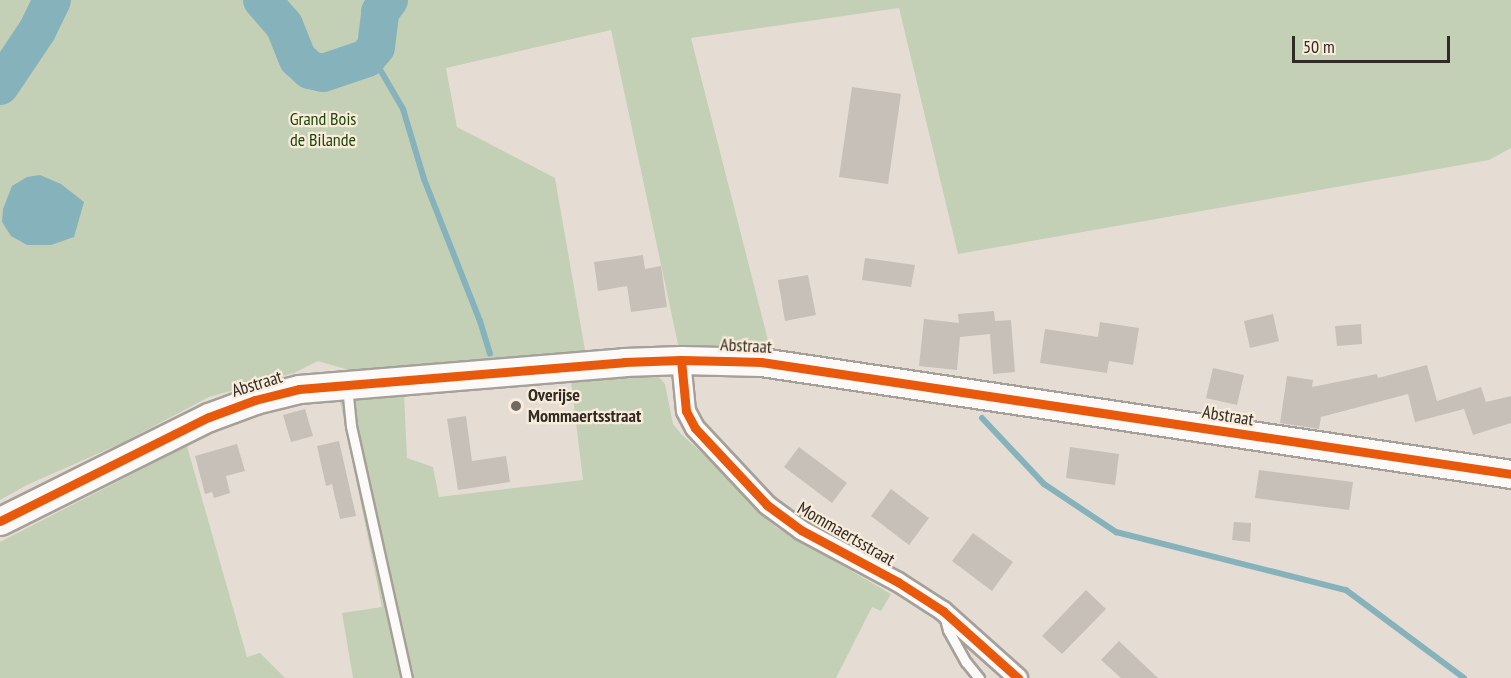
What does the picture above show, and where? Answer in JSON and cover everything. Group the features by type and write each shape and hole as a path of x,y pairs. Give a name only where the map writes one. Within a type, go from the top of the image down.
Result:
{"street":[{"name":"Abstraat","path":"0,521 209,417 255,400 299,389 681,360 761,362 1511,474"},
{"name":"Mommaertsstraat","path":"681,360 686,411 695,428 767,505 801,530 898,582 943,611 1018,678"}],"lane":[{"path":"347,384 351,426 407,678"},
{"path":"943,611 948,630 966,662 979,678"}],"green space":[{"name":"Grand Bois de Bilande","path":"0,0 1511,0 1511,148 1489,160 958,254 899,8 691,38 771,352 679,349 611,30 446,68 457,127 555,178 586,356 366,375 318,361 294,373 209,397 122,443 27,485 0,500"},
{"path":"657,375 665,384 673,424 776,527 891,594 881,611 872,607 836,678 353,678 342,613 382,607 340,401 404,393 407,458 433,467 439,497 583,480 571,381"},
{"path":"187,446 247,657 260,653 285,678 0,678 0,542"}],"water":[{"path":"40,175 61,184 84,202 74,237 51,245 27,245 11,236 2,222 3,209 12,186 27,177"}],"building":[{"path":"852,87 901,94 888,184 839,177"},
{"path":"643,255 645,269 661,266 667,307 631,312 627,286 598,291 594,262"},
{"path":"865,258 915,265 911,287 862,280"},
{"path":"808,275 816,315 785,321 778,280"},
{"path":"994,311 995,321 1011,320 1015,372 993,374 990,334 960,337 957,370 919,366 924,319 959,323 958,314"},
{"path":"1273,314 1279,341 1250,348 1244,321"},
{"path":"1100,322 1139,328 1133,365 1109,361 1107,373 1040,363 1045,329 1098,337"},
{"path":"1361,324 1362,344 1337,346 1335,326"},
{"path":"1427,365 1437,401 1481,387 1486,402 1511,396 1511,423 1473,435 1464,409 1415,422 1408,394 1321,417 1319,429 1280,423 1287,376 1313,380 1312,387 1377,374 1378,378"},
{"path":"1213,368 1244,375 1237,405 1206,398"},
{"path":"305,409 313,436 291,442 283,415"},
{"path":"466,416 472,461 506,456 510,482 458,490 447,419"},
{"path":"339,441 356,516 340,519 332,484 326,486 317,446"},
{"path":"237,444 245,471 226,476 230,493 214,498 212,492 205,494 195,456"},
{"path":"799,447 847,483 832,503 784,467"},
{"path":"1070,447 1119,454 1115,485 1066,478"},
{"path":"1259,470 1353,482 1349,510 1255,498"},
{"path":"891,489 929,518 909,545 871,516"},
{"path":"1234,522 1251,523 1250,542 1232,540"},
{"path":"973,533 1013,562 992,591 952,561"},
{"path":"1086,590 1106,609 1062,654 1042,636"},
{"path":"1119,641 1158,678 1121,678 1101,660"}],"waterway":[{"path":"0,86 37,31 52,0"},
{"path":"262,0 284,25 298,59 310,70 323,73 367,58 376,47 380,12 389,0"},
{"path":"371,54 403,109 424,179 480,321 490,354"},
{"path":"982,418 1044,484 1116,532 1346,590 1464,678"}],"cycle path":[{"path":"681,360 686,411 695,428 767,505 801,530 898,582 943,611 1018,678"},
{"path":"0,521 209,417 255,400 299,389 624,362 681,360 761,362 1511,474"}],"place":[{"name":"Overijse Mommaertsstraat","path":"516,406"}]}
